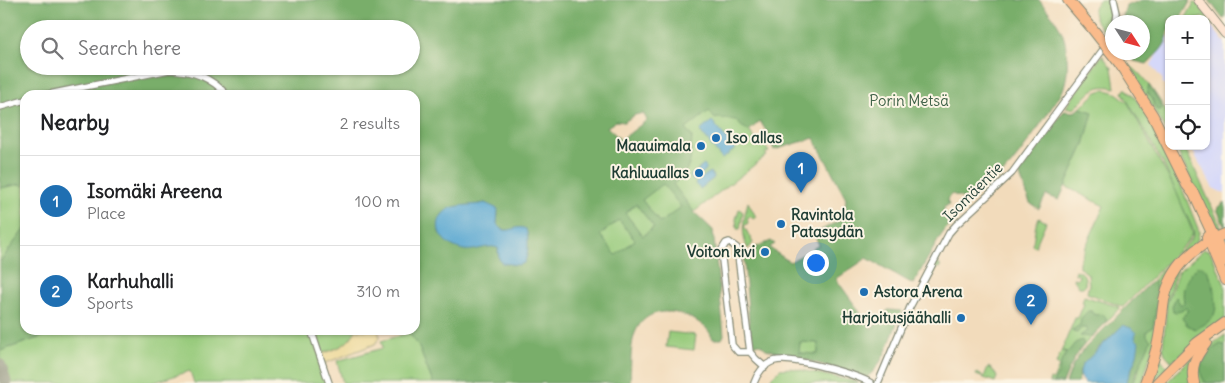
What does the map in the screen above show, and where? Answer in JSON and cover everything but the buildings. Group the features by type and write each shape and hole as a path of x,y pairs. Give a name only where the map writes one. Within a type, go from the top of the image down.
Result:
{"highway":[{"path":"1068,0 1120,64 1153,116 1187,185 1188,195 1216,237 1225,261"},
{"path":"1216,237 1225,280"},
{"path":"1145,383 1158,342 1164,299 1170,284 1181,263 1193,252 1216,237"},
{"path":"1157,383 1192,348 1225,323"},
{"path":"1162,383 1190,355 1225,329"},
{"path":"1194,383 1192,371 1194,363 1206,343"}],"main road":[{"path":"1198,0 1225,34"}],"street":[{"path":"1114,0 1116,15"},
{"name":"Isomäentie","path":"878,383 910,307 950,233 1012,173 1105,47"},
{"path":"69,90 144,75"},
{"path":"197,75 207,79 221,90"},
{"path":"0,107 20,101"},
{"path":"750,352 738,352 732,346 721,250 729,242 737,248 750,352 765,366"},
{"path":"313,335 328,383"},
{"path":"754,383 765,366 775,361 787,360 856,377 871,383"}],"shaded area":[{"path":"1210,24 1225,43 1225,194 1213,188 1192,150 1210,150"},
{"path":"1165,42 1165,85 1151,65"}],"green space":[{"name":"Porin Metsä","path":"0,0 1039,0 1060,28 1067,52 1066,79 1061,94 1010,165 990,186 981,184 978,190 967,200 952,194 947,199 949,205 944,207 944,214 951,216 953,219 940,237 913,284 867,258 836,279 872,329 888,310 902,311 884,356 874,371 867,377 766,349 760,344 751,345 744,260 754,248 771,241 775,244 770,247 771,249 790,262 819,245 814,234 844,218 846,198 814,138 774,150 768,134 760,121 749,131 736,120 715,119 709,111 686,129 692,137 689,164 684,173 673,184 694,212 713,230 724,335 722,339 713,339 708,330 698,322 678,313 656,313 647,317 639,325 634,336 631,353 630,383 433,383 418,345 411,335 420,335 420,90 20,90 20,184 0,188","holes":["643,113 647,120 621,140 607,127 616,121 624,122 635,115","663,184 681,207 660,223 642,200","485,203 498,213 497,224 501,229 528,234 527,255 524,263 513,265 499,259 498,248 439,233 441,216 446,211 461,206","636,204 654,227 643,236 625,213","619,220 635,240 616,255 600,235","800,342 818,343 818,354 799,353"]},
{"path":"1099,0 1107,0 1109,15 1105,15 1105,34 1094,18 1095,5"},
{"path":"1142,0 1191,0 1182,15 1165,15 1165,43 1147,64 1134,60 1150,60 1150,15 1123,15 1126,6"},
{"path":"1209,0 1225,0 1225,18 1223,19"},
{"path":"1194,3 1196,3 1206,15 1187,15"},
{"path":"1102,55 1112,68 1115,88 1101,87 1092,91 1074,109 1066,107"},
{"path":"1126,64 1138,72 1163,106 1165,110 1165,128"},
{"name":"Maauimala","path":"708,75 755,139 762,142 769,152 765,153 767,155 694,212 632,133"},
{"path":"1149,85 1162,107 1161,110 1157,110 1147,92"},
{"path":"1127,89 1132,94 1153,126 1178,178 1199,231 1195,244 1179,260 1142,383 1132,383 1138,373 1147,331 1159,295 1153,280 1189,242 1194,232 1163,163 1123,93"},
{"path":"1103,90 1117,94 1128,103 1176,191 1193,233 1187,242 1123,307 1087,293 1089,284 1088,274 1079,267 1079,262 1104,206 1065,186 1084,145 1093,112 1080,108 1097,92"},
{"path":"1080,108 1093,112 1084,145 1059,200 1046,195 1039,209 1030,203 1019,173 1020,166 1064,111 1074,112"},
{"path":"1177,150 1186,150 1222,229 1216,228 1211,222"},
{"path":"663,183 682,207 660,223 642,200"},
{"path":"20,184 20,235 0,262 0,188"},
{"path":"748,202 756,217 753,219 751,216 747,218 748,223 744,226 753,243 748,249 743,231"},
{"path":"1225,202 1225,228 1217,209"},
{"path":"636,204 654,227 643,236 625,213"},
{"path":"739,209 743,212 740,229 737,229 736,219"},
{"path":"1039,218 1046,222 1035,247 1032,245"},
{"path":"619,220 635,240 616,256 599,235"},
{"path":"20,235 20,335 47,335 0,351 0,262"},
{"path":"1204,249 1211,253 1225,285 1225,319 1172,362 1165,354 1163,348 1167,303 1178,272"},
{"path":"936,263 940,265 940,268 937,267 921,300 918,298"},
{"path":"1198,266 1206,270 1210,276 1216,305 1214,315 1206,324 1195,329 1187,325 1182,318 1188,311 1186,307 1176,313 1173,312 1172,306 1176,297 1181,305 1184,302 1183,291 1186,282"},
{"path":"1076,270 1085,277 1085,285 1083,287 1079,287 1073,278 1078,279 1079,275 1075,274"},
{"path":"1153,280 1159,295 1153,327 1147,331 1147,336 1151,340 1132,383 1126,383 1137,355 1123,325 1098,348 1079,373 1080,376 1077,383 1066,383 1073,365 1083,350"},
{"path":"1084,296 1119,307 1119,309 1078,351 1063,383 1049,383 1050,379 1053,380 1059,366 1056,364 1075,318 1078,318 1084,304 1082,303"},
{"path":"1088,311 1092,311 1095,315 1103,314 1106,317 1106,323 1091,337 1080,336 1087,331 1087,328 1081,328 1077,333 1072,330 1080,325 1081,318"},
{"path":"668,332 696,335 694,350 666,347"},
{"path":"47,335 313,335 328,383 194,383 190,371 152,383 0,383 0,351"},
{"path":"318,335 352,335 342,345 323,353"},
{"path":"402,335 410,335 418,345 433,383 343,383 337,361 383,348 381,341"},
{"path":"1225,335 1225,383 1198,383 1197,361 1203,351"},
{"path":"1082,340 1084,345 1075,358 1063,383 1053,383 1066,354 1063,351 1068,352 1075,343"},
{"path":"800,342 818,343 818,354 799,353"},
{"path":"1220,344 1225,345 1225,383 1206,383 1201,373 1203,358"},
{"path":"1158,355 1167,367 1152,383 1147,383"},
{"path":"1191,358 1191,383 1166,383"},
{"path":"988,367 993,370 997,377 995,382 976,375 977,373 984,377"},
{"path":"791,368 859,383 766,383 780,369"}],"sand":[{"path":"379,335 380,337 375,344 323,364 320,355 345,344 353,336"}],"water":[{"name":"Iso allas","path":"712,121 735,149 722,159 700,131"},
{"name":"Kahluuallas","path":"704,165 707,169 693,181 690,176"},
{"path":"710,172 714,178 700,189 695,183"},
{"path":"485,203 498,209 497,224 504,230 526,229 528,246 524,263 519,265 502,263 499,259 498,248 486,247 464,250 448,243 441,235 438,224 446,211 463,205"},
{"path":"1123,325 1131,328 1136,333 1135,338 1139,342 1137,355 1126,383 1085,383 1080,374 1082,365"}],"taxiway":[{"path":"0,365 6,383"}],"place":[{"name":"Iso allas","path":"716,138"},
{"name":"Maauimala","path":"701,146"},
{"name":"Kahluuallas","path":"699,173"},
{"name":"Isomäki Areena","path":"801,193"},
{"name":"Ravintola Patasydän","path":"781,224"},
{"name":"Voiton kivi","path":"765,252"},
{"name":"Astora Arena","path":"864,292"},
{"name":"Harjoitusjäähalli","path":"961,318"},
{"name":"Karhuhalli","path":"1031,325"}]}
